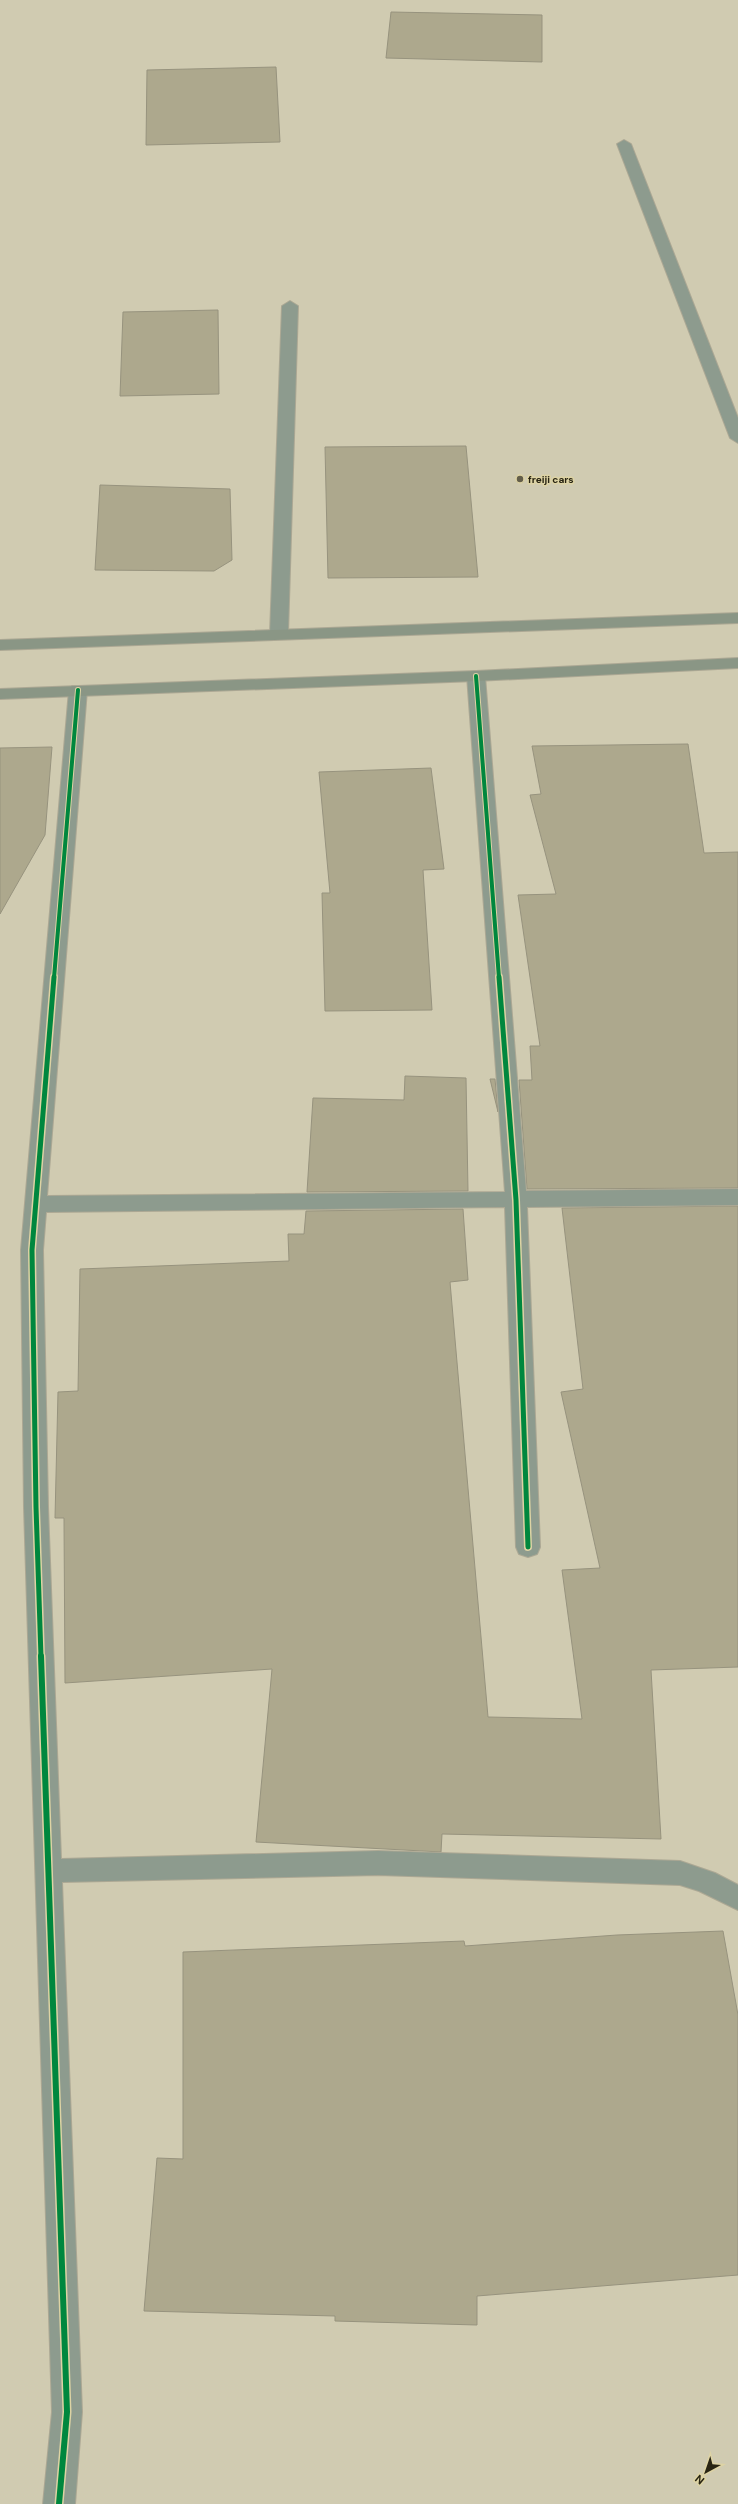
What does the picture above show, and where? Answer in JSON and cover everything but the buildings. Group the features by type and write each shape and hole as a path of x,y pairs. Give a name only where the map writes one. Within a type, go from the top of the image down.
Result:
{"highway":[{"path":"0,645 738,618"},
{"path":"0,694 476,676 738,663"}],"street":[{"path":"624,144 738,438"},
{"path":"279,634 290,306"},
{"path":"476,676 516,1200 528,1547"},
{"path":"59,2504 66,2412 50,1871 36,1507 32,1250 78,690"},
{"path":"36,1204 738,1197"},
{"path":"50,1871 378,1863 680,1873 706,1881 738,1898"}],"cycle path":[{"path":"476,676 516,1200 528,1547"},
{"path":"59,2504 67,2412 36,1507 32,1250 78,690"}],"place":[{"name":"freiji cars","path":"520,479"}]}
